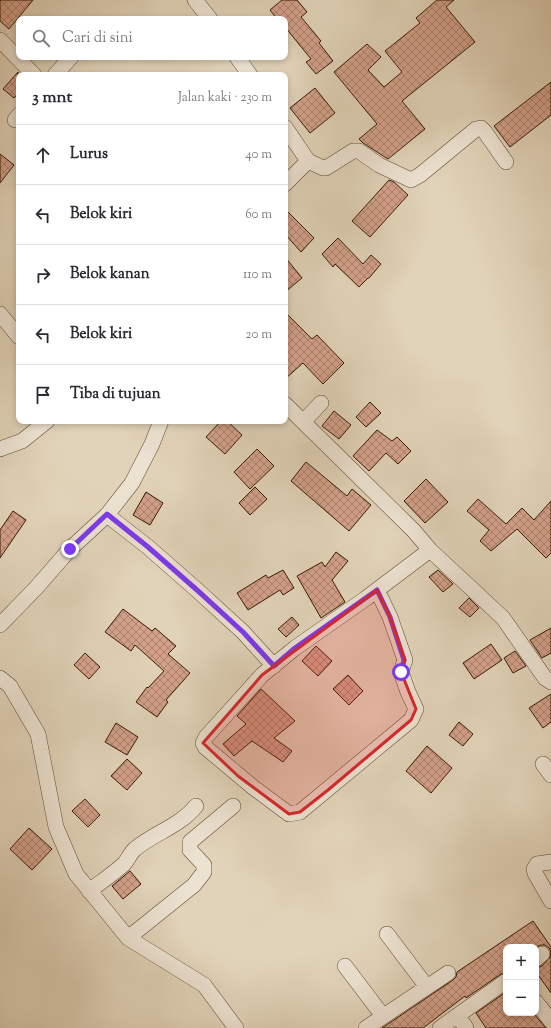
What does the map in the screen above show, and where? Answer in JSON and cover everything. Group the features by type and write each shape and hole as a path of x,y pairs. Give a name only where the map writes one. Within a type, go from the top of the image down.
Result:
{"street":[{"path":"195,0 208,16"},
{"path":"0,40 16,56"},
{"path":"19,60 31,72"},
{"path":"58,72 68,60"},
{"path":"239,60 248,72"},
{"path":"288,131 308,161 321,168 326,168 353,151 358,151 379,165 411,180 420,175 476,129 481,128 506,162"},
{"path":"288,181 308,161"},
{"path":"0,314 16,333"},
{"path":"304,422 321,403"},
{"path":"288,407 414,531 430,550 503,618 545,678 551,682"},
{"path":"0,449 22,441 43,424"},
{"path":"0,625 36,588 70,549 107,514 132,483 152,444 160,424"},
{"path":"107,514 148,547 215,606 243,632 274,666"},
{"path":"377,590 390,617 402,653 404,660 401,672 416,709 411,720 328,790 300,812 289,814 238,776 205,747 203,743 206,737 262,675 295,648 377,590 430,550"},
{"path":"0,678 10,686 38,734 56,827 76,874 128,938 204,984 236,1028"},
{"path":"89,891 126,862 134,850 174,824 196,806"},
{"path":"128,938 194,885 204,872 204,865 190,850 190,842 233,806"},
{"path":"551,862 536,864 534,869 535,874 551,901"},
{"path":"387,934 428,987"},
{"path":"345,966 383,1016"},
{"path":"366,1028 448,973"},
{"path":"440,1028 462,1022 503,984"},
{"path":"539,1006 551,1021"}],"highlighted area":[{"path":"377,590 390,617 405,660 401,672 416,709 411,720 328,790 300,812 289,814 238,776 203,743 262,675"}],"building":[{"path":"0,0 33,0 20,16 16,16 16,21 9,29 0,21"},
{"path":"282,0 297,0 307,12 301,17 321,41 319,43 333,61 316,74 306,62 311,59 288,31 288,16 275,16 270,10"},
{"path":"437,0 454,0 446,7 475,42 402,101 425,129 388,159 359,139 377,124 334,72 367,44 381,57 368,70 384,87 402,72 385,51 420,23 416,18"},
{"path":"16,74 16,96 14,98 3,89"},
{"path":"551,82 551,115 510,147 494,126"},
{"path":"315,88 335,113 310,133 290,108"},
{"path":"0,154 14,165 0,183"},
{"path":"389,180 394,182 408,195 370,237 352,221"},
{"path":"288,212 314,238 301,252 288,237"},
{"path":"338,238 363,264 371,255 381,264 359,287 335,264 333,267 322,254"},
{"path":"288,261 302,278 288,290"},
{"path":"288,315 312,339 317,335 344,363 323,384 303,363 288,376"},
{"path":"370,402 381,413 366,427 356,417"},
{"path":"334,411 351,425 339,439 322,426"},
{"path":"218,424 230,424 242,435 225,454 206,437"},
{"path":"377,430 392,441 397,437 411,451 398,464 386,453 369,471 353,456"},
{"path":"257,449 274,466 250,489 234,472"},
{"path":"306,462 347,496 352,489 371,505 349,531 291,481"},
{"path":"426,479 448,502 425,523 404,501"},
{"path":"255,487 267,499 250,515 239,503"},
{"path":"146,492 163,503 150,525 133,515"},
{"path":"478,499 506,524 522,508 534,520 551,501 551,553 546,558 517,529 491,551 480,541 489,530 467,511"},
{"path":"13,511 26,520 0,558 0,530"},
{"path":"336,552 348,561 332,580 345,602 321,618 297,576 322,562 325,567"},
{"path":"283,570 294,588 283,595 280,590 248,610 237,593 266,575 268,578"},
{"path":"438,570 453,584 443,592 429,577"},
{"path":"469,598 479,608 470,617 459,608"},
{"path":"123,609 152,631 155,628 176,646 168,654 190,673 166,700 168,702 157,717 136,702 147,687 148,688 164,671 135,645 131,651 105,632"},
{"path":"292,617 299,625 286,637 278,629"},
{"path":"551,628 551,653 542,658 530,640"},
{"path":"491,644 502,660 474,679 463,663"},
{"path":"316,646 332,661 318,676 302,661"},
{"path":"515,651 526,666 513,673 504,658"},
{"path":"85,653 100,667 89,679 74,665"},
{"path":"348,675 363,691 349,705 333,689"},
{"path":"261,689 295,721 274,738 292,751 283,762 252,741 234,756 223,744 246,724 237,716"},
{"path":"551,694 551,722 543,728 529,708"},
{"path":"459,722 473,734 463,746 449,735"},
{"path":"116,723 138,737 127,755 105,742"},
{"path":"427,746 452,768 431,793 406,771"},
{"path":"127,759 142,773 127,790 111,776"},
{"path":"85,799 100,815 88,827 72,811"},
{"path":"29,828 52,849 32,870 10,849"},
{"path":"130,871 141,884 123,899 112,886"},
{"path":"533,921 551,947 551,952 545,945 539,946 539,944 503,944 503,973 466,998 465,996 423,1028 382,1028 453,980 456,977 457,972"},
{"path":"551,952 551,993 539,976 539,967 542,966 550,957"},
{"path":"503,994 503,1016 536,1016 546,1028 486,1028 476,1013"}],"route":[{"path":"70,549 107,514 148,547 197,590 243,632 274,666 295,648 377,590 390,617 404,660 401,672"}]}
